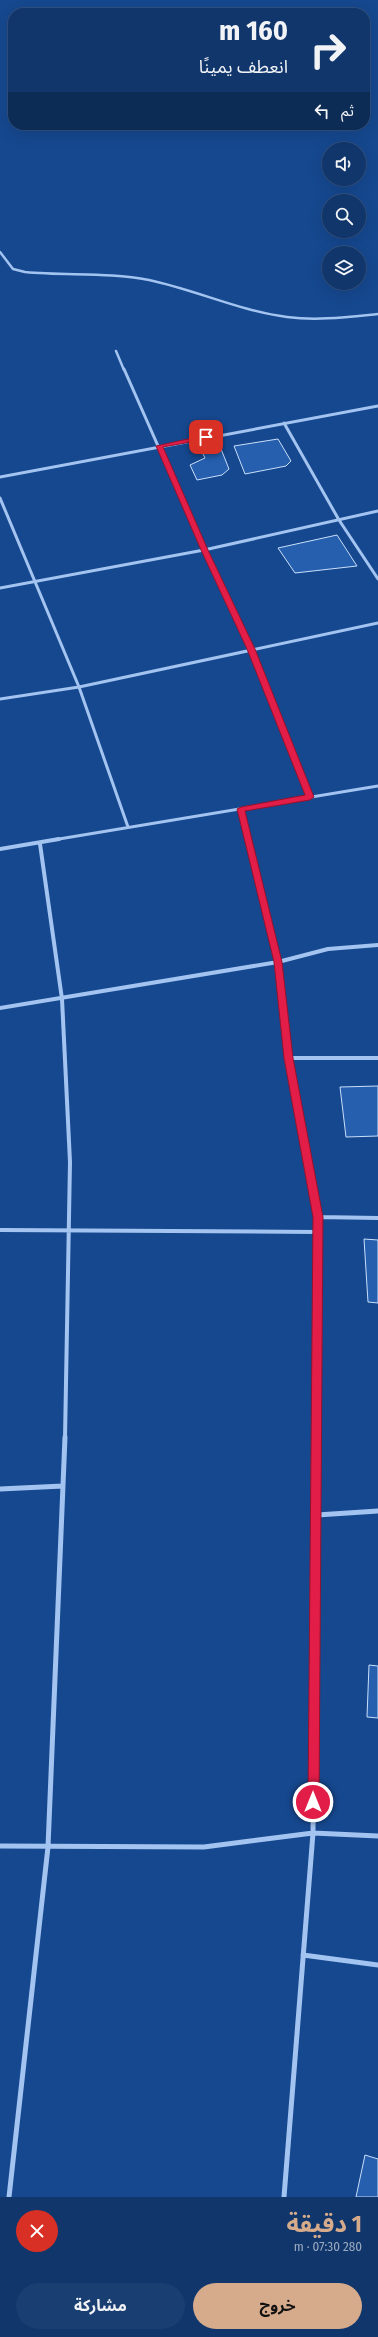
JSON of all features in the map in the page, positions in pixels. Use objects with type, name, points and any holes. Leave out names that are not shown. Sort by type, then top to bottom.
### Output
[{"type":"street","points":[[0,252],[13,269],[25,272],[128,277],[200,293],[252,310],[287,317],[323,320],[378,314]]},
{"type":"street","points":[[116,351],[204,550],[251,649],[310,797]]},
{"type":"street","points":[[0,477],[378,406]]},
{"type":"street","points":[[284,423],[339,520],[378,579]]},
{"type":"street","points":[[0,498],[79,687],[128,827]]},
{"type":"street","points":[[0,588],[204,550],[378,511]]},
{"type":"street","points":[[0,699],[79,687],[378,623]]},
{"type":"street","points":[[0,849],[40,844],[128,827],[378,786]]},
{"type":"street","points":[[241,809],[278,962],[288,1058],[318,1217],[317,1515],[313,1833],[284,2197]]},
{"type":"street","points":[[9,2197],[48,1847],[63,1486],[70,1228],[70,1162],[62,999],[40,844]]},
{"type":"street","points":[[0,1008],[62,999],[278,962],[328,949],[378,945]]},
{"type":"street","points":[[288,1058],[378,1058]]},
{"type":"street","points":[[318,1217],[378,1218]]},
{"type":"street","points":[[0,1230],[70,1228],[318,1232]]},
{"type":"street","points":[[0,1489],[63,1486]]},
{"type":"street","points":[[317,1515],[378,1511]]},
{"type":"street","points":[[0,1846],[204,1846],[313,1833],[378,1836]]},
{"type":"street","points":[[303,1955],[378,1965]]},
{"type":"building","points":[[278,439],[291,461],[286,466],[245,474],[234,446]]},
{"type":"building","points":[[219,444],[229,469],[222,475],[197,480],[190,465],[205,458],[201,450]]},
{"type":"building","points":[[337,535],[357,566],[295,573],[278,548]]},
{"type":"building","points":[[378,1086],[378,1136],[346,1137],[340,1087]]},
{"type":"building","points":[[364,1239],[378,1240],[378,1303],[368,1302]]},
{"type":"building","points":[[369,1665],[378,1666],[378,1718],[367,1717]]},
{"type":"building","points":[[365,2155],[378,2159],[378,2197],[356,2197]]},
{"type":"route","points":[[206,437],[159,446],[204,550],[251,649],[310,797],[241,809],[278,962],[288,1058],[318,1217],[317,1515],[314,1616],[313,1802]]}]
